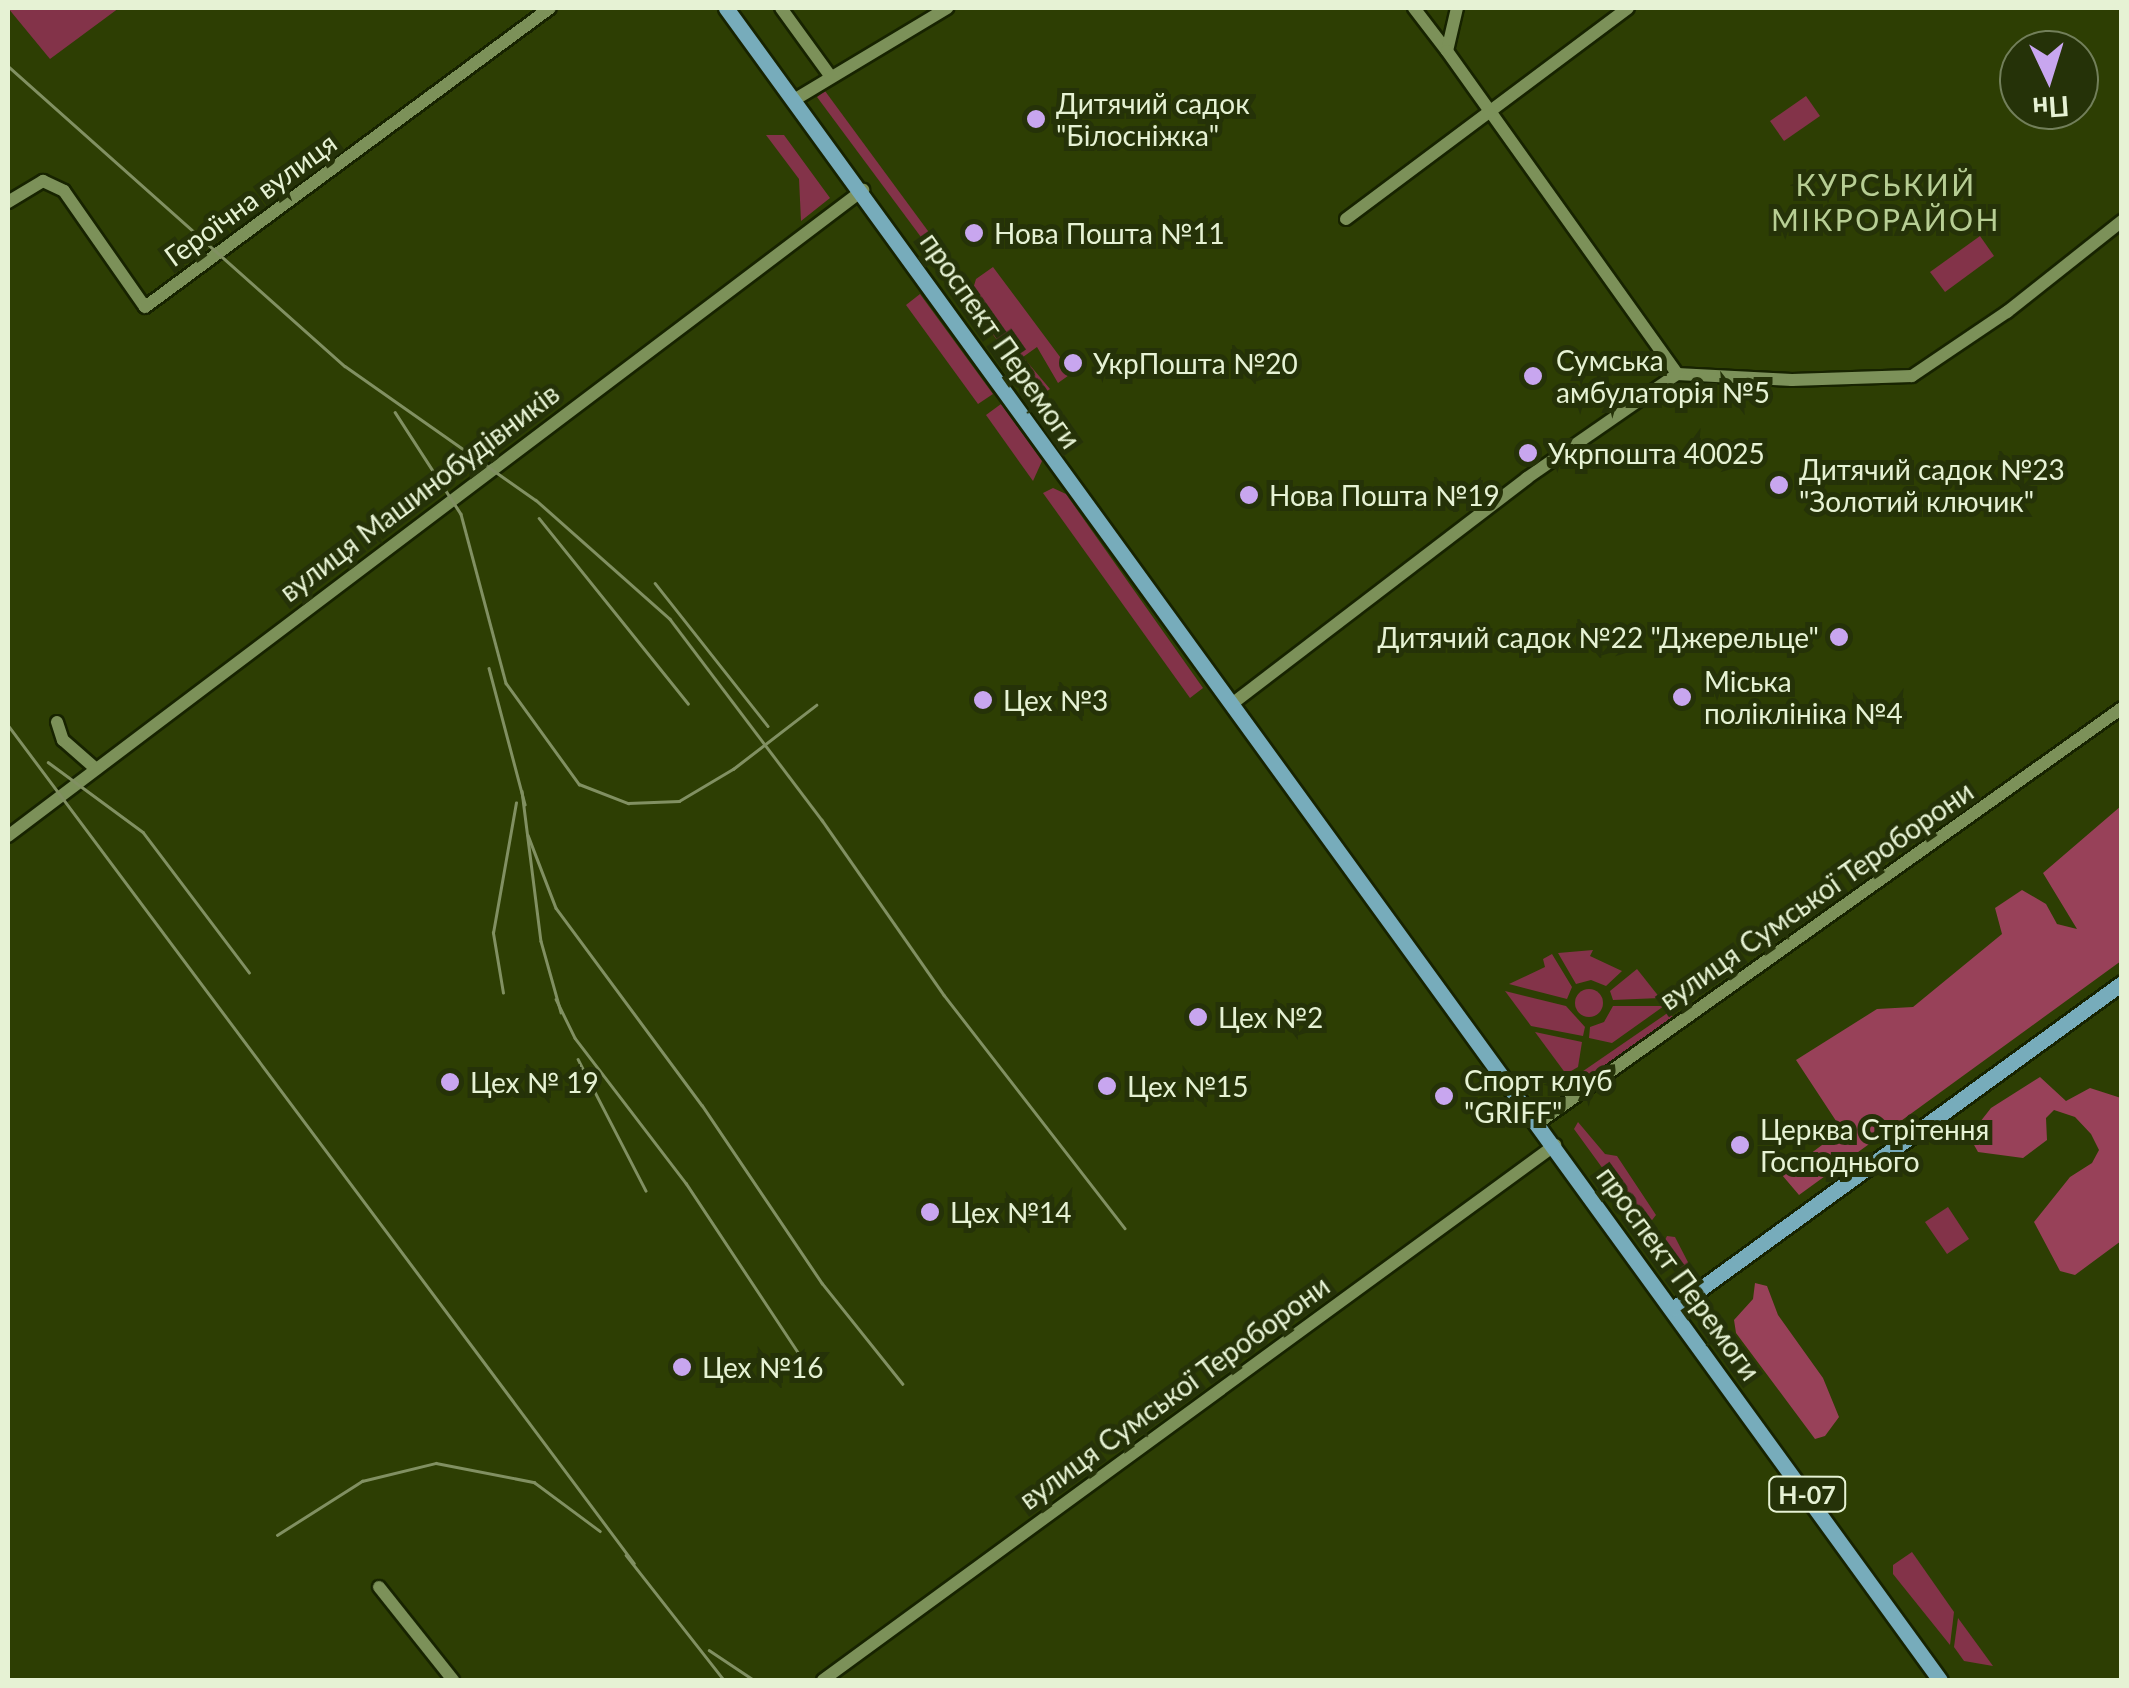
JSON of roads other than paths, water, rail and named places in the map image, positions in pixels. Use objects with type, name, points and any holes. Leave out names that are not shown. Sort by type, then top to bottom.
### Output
[{"type":"main road","name":"проспект Перемоги","points":[[726,8],[863,190],[1940,1680]]},
{"type":"main road","points":[[1674,1308],[2122,983]]},
{"type":"street","name":"Героїчна вулиця","points":[[8,202],[42,181],[64,191],[145,307],[550,8]]},
{"type":"street","points":[[781,8],[832,77]]},
{"type":"street","points":[[794,100],[948,8]]},
{"type":"street","points":[[1414,8],[1677,374]]},
{"type":"street","points":[[1447,51],[1457,8]]},
{"type":"street","points":[[1346,219],[1628,8]]},
{"type":"street","name":"вулиця Машинобудівників","points":[[8,836],[863,190]]},
{"type":"street","points":[[1233,703],[1527,478],[1677,374],[1792,380],[1912,376],[2007,312],[2122,221]]},
{"type":"street","name":"вулиця Сумської Тероборони","points":[[1538,1122],[2122,708]]},
{"type":"street","points":[[57,722],[63,740],[96,769]]},
{"type":"street","name":"вулиця Сумської Тероборони","points":[[824,1680],[1554,1145]]},
{"type":"street","points":[[379,1586],[452,1680]]},
{"type":"railway","points":[[8,66],[345,366],[536,500],[670,619],[822,820],[944,995],[1125,1228]]},
{"type":"railway","points":[[395,412],[461,514],[506,683],[579,784],[628,803],[679,801],[733,769],[816,705]]},
{"type":"railway","points":[[539,518],[688,703]]},
{"type":"railway","points":[[655,583],[768,726]]},
{"type":"railway","points":[[489,668],[525,804]]},
{"type":"railway","points":[[8,725],[634,1563]]},
{"type":"railway","points":[[48,762],[143,832],[249,972]]},
{"type":"railway","points":[[522,791],[541,941],[561,1012]]},
{"type":"railway","points":[[503,993],[493,933],[516,803]]},
{"type":"railway","points":[[528,835],[556,908],[702,1105],[822,1283],[903,1384]]},
{"type":"railway","points":[[556,999],[575,1038],[686,1183],[799,1354]]},
{"type":"railway","points":[[578,1059],[646,1191]]},
{"type":"railway","points":[[277,1535],[362,1481],[436,1463],[534,1482],[600,1531]]},
{"type":"railway","points":[[626,1555],[724,1680]]},
{"type":"railway","points":[[709,1650],[754,1680]]},
{"type":"place","name":"Дитячий садок \"Білосніжка\"","points":[[1036,119]]},
{"type":"place","name":"Нова Пошта №11","points":[[974,233]]},
{"type":"place","name":"УкрПошта №20","points":[[1073,363]]},
{"type":"place","name":"Сумська амбулаторія №5","points":[[1533,376]]},
{"type":"place","name":"Укрпошта 40025","points":[[1528,453]]},
{"type":"place","name":"Дитячий садок №23 \"Золотий ключик\"","points":[[1779,485]]},
{"type":"place","name":"Нова Пошта №19","points":[[1249,495]]},
{"type":"place","name":"Дитячий садок №22 \"Джерельце\"","points":[[1839,637]]},
{"type":"place","name":"Міська поліклініка №4","points":[[1682,697]]},
{"type":"place","name":"Цех №3","points":[[983,700]]},
{"type":"place","name":"Цех №2","points":[[1198,1017]]},
{"type":"place","name":"Цех № 19","points":[[450,1082]]},
{"type":"place","name":"Цех №15","points":[[1107,1086]]},
{"type":"place","name":"Спорт клуб \"GRIFF\"","points":[[1444,1096]]},
{"type":"place","name":"Церква Стрітення Господнього","points":[[1740,1145]]},
{"type":"place","name":"Цех №14","points":[[930,1212]]},
{"type":"place","name":"Цех №16","points":[[682,1367]]},
{"type":"district","name":"КУРСЬКИЙ МІКРОРАЙОН","points":[[1886,201]]}]
